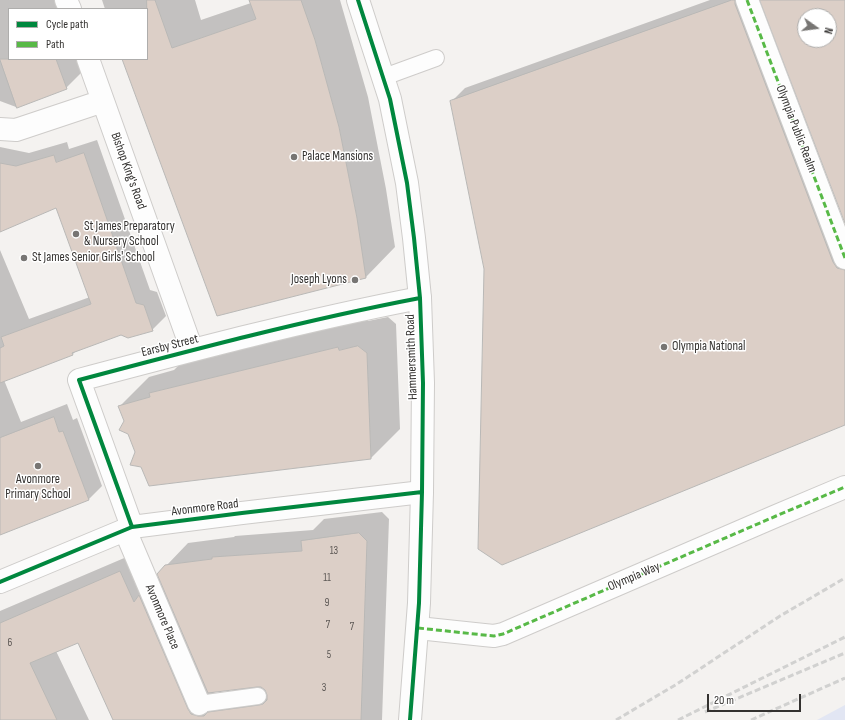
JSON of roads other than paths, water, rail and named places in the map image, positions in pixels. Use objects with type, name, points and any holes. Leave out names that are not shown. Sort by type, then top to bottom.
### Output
[{"type":"street","name":"Hammersmith Road","points":[[358,0],[390,99],[406,183],[415,244],[420,298],[423,383],[422,492],[418,628],[410,720]]},
{"type":"street","name":"Olympia Public Realm","points":[[747,0],[845,258]]},
{"type":"street","name":"Bishop King's Road","points":[[88,60],[192,350]]},
{"type":"street","points":[[0,129],[16,130],[103,101]]},
{"type":"street","name":"Earsby Street","points":[[128,529],[78,380],[192,350],[375,307],[420,298]]},
{"type":"street","name":"Olympia Way","points":[[418,628],[484,635],[502,634],[776,516],[845,488]]},
{"type":"street","name":"Avonmore Road","points":[[0,582],[128,529],[242,513],[422,492]]},
{"type":"street","name":"Avonmore Place","points":[[128,529],[200,704]]},
{"type":"lane","points":[[384,77],[436,58]]},
{"type":"lane","points":[[200,704],[258,696]]},
{"type":"railway","points":[[616,720],[677,684],[780,616],[845,578]]},
{"type":"railway","points":[[678,720],[845,637]]},
{"type":"railway","points":[[705,712],[845,653]]},
{"type":"railway","points":[[751,720],[845,678]]},
{"type":"place","name":"Palace Mansions","points":[[294,157]]},
{"type":"place","name":"St James Preparatory & Nursery School","points":[[76,234]]},
{"type":"place","name":"St James Senior Girls' School","points":[[24,258]]},
{"type":"place","name":"Joseph Lyons","points":[[355,280]]},
{"type":"place","name":"Olympia National","points":[[664,347]]},
{"type":"place","name":"Avonmore Primary School","points":[[38,466]]}]
